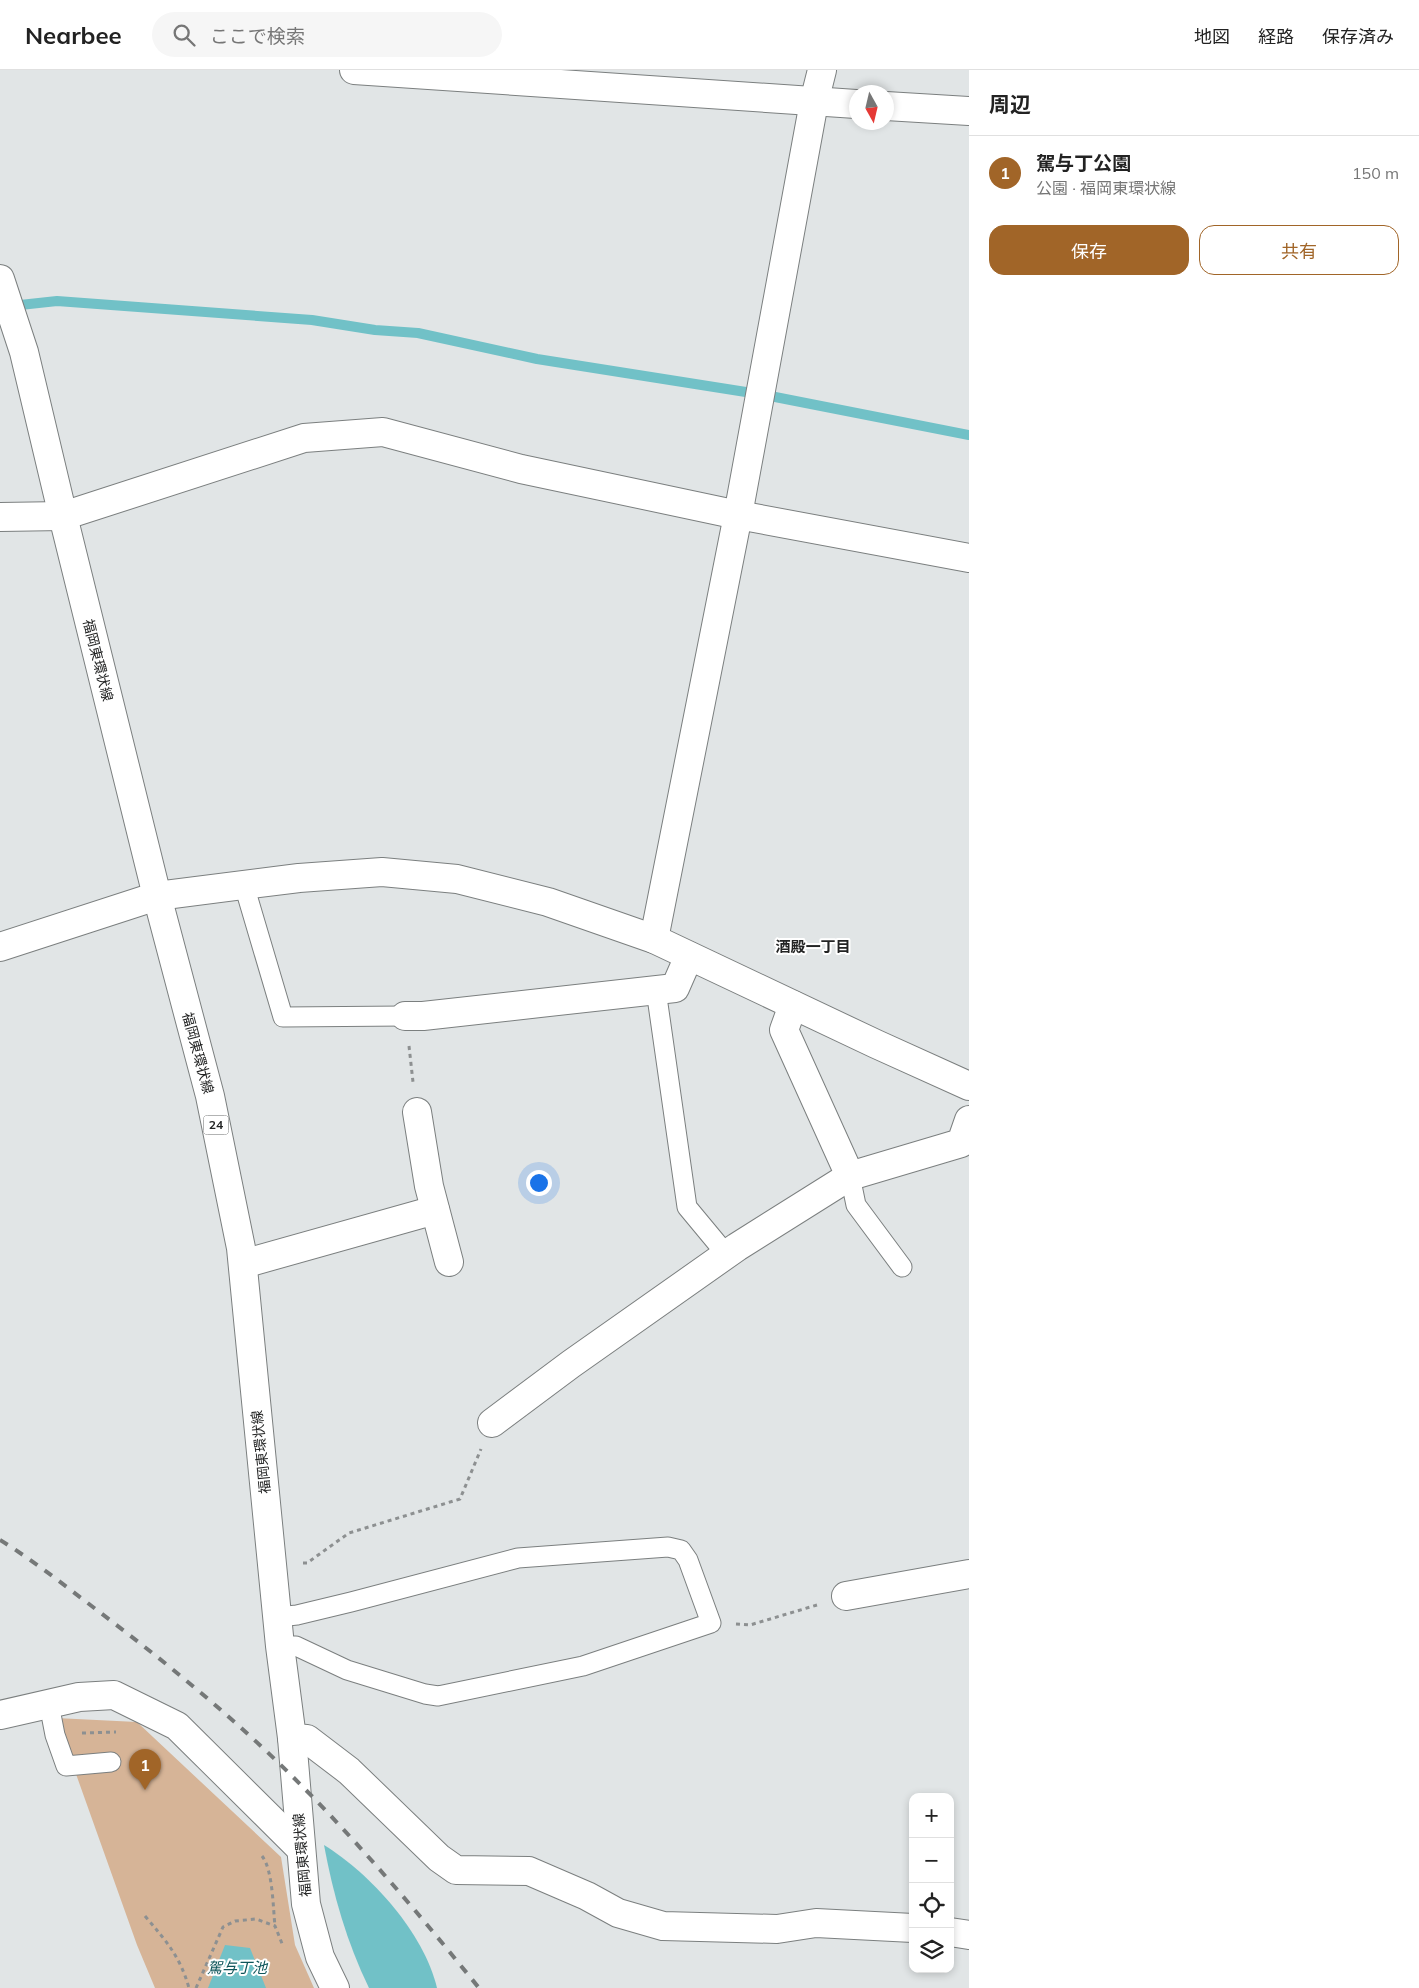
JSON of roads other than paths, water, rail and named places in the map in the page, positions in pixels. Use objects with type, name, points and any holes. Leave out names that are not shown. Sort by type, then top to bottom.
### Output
[{"type":"street","points":[[354,70],[849,104]]},
{"type":"street","points":[[654,939],[738,515],[814,102],[822,70]]},
{"type":"street","points":[[894,106],[969,111]]},
{"type":"street","name":"福岡東環状線","points":[[0,279],[24,352],[62,516],[157,896],[210,1096],[243,1264],[280,1646],[292,1738],[306,1904],[320,1957],[335,1988]]},
{"type":"street","points":[[0,517],[62,516],[304,438],[384,432],[521,469],[738,515],[969,558]]},
{"type":"street","points":[[0,947],[157,896],[298,878],[382,872],[457,879],[548,902],[654,939],[969,1086]]},
{"type":"street","points":[[405,1016],[423,1016],[675,988],[689,956]]},
{"type":"street","points":[[793,1005],[784,1030],[850,1176]]},
{"type":"street","points":[[417,1112],[429,1186],[449,1262]]},
{"type":"street","points":[[492,1424],[571,1364],[726,1254],[850,1176],[961,1143],[969,1120]]},
{"type":"street","points":[[243,1264],[435,1210]]},
{"type":"street","points":[[846,1596],[969,1574]]},
{"type":"street","points":[[0,1715],[79,1697],[114,1695],[177,1726],[301,1849]]},
{"type":"street","points":[[292,1738],[307,1739],[349,1772],[439,1858],[456,1870],[529,1871],[586,1896],[618,1913],[663,1926],[777,1929],[816,1923],[909,1928]]},
{"type":"street","points":[[954,1933],[969,1935]]},
{"type":"lane","points":[[244,885],[283,1017],[405,1016]]},
{"type":"lane","points":[[656,990],[687,1207],[726,1254]]},
{"type":"lane","points":[[850,1176],[856,1205],[902,1267]]},
{"type":"lane","points":[[278,1617],[297,1615],[342,1604],[518,1558],[668,1547],[680,1550],[688,1560],[711,1623],[583,1666],[438,1696],[425,1694],[348,1670],[296,1646],[280,1646]]},
{"type":"lane","points":[[49,1704],[55,1735],[66,1766],[111,1762]]},
{"type":"water","points":[[324,1845],[360,1872],[393,1907],[408,1926],[420,1947],[430,1967],[437,1988],[369,1988],[354,1954],[342,1918]]},
{"type":"water","name":"駕与丁池","points":[[225,1945],[250,1948],[266,1988],[208,1988]]},
{"type":"waterway","points":[[11,306],[57,301],[312,320],[375,330],[418,333],[537,359],[765,395],[969,435]]},
{"type":"railway","points":[[0,1540],[29,1559],[158,1657],[228,1716],[272,1757],[366,1854],[479,1988]]},
{"type":"place","name":"駕与丁公園","points":[[145,1790]]},
{"type":"district","name":"酒殿一丁目","points":[[813,947]]}]
